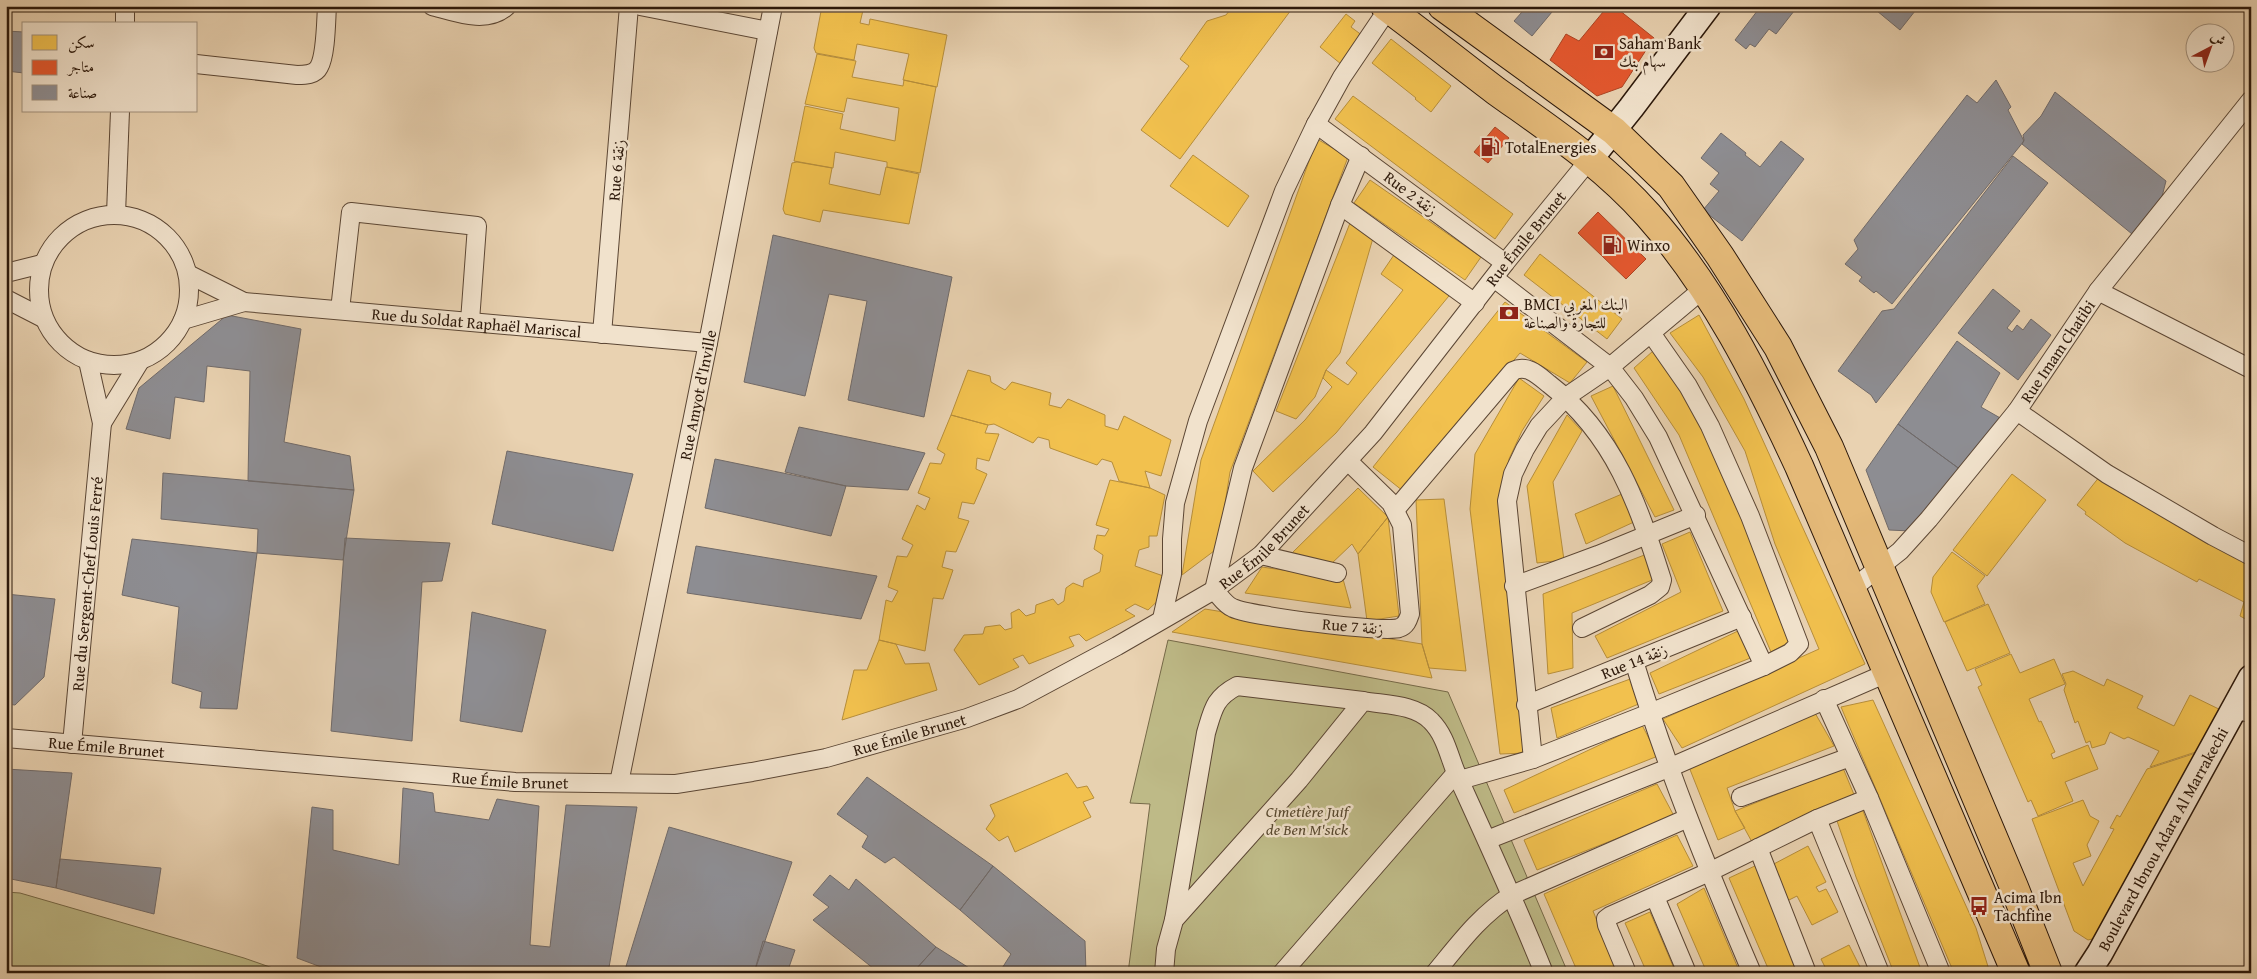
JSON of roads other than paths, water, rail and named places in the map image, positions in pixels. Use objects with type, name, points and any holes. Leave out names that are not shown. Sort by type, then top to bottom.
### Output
[{"type":"main road","points":[[1442,6],[1614,130],[1671,186],[1720,256],[1778,347],[1829,447],[2048,973]]},
{"type":"main road","points":[[1590,159],[1708,6]]},
{"type":"main road","points":[[1387,8],[1590,159],[1648,215],[1703,288],[1739,345],[1771,405],[1852,589],[2016,973]]},
{"type":"main road","name":"Boulevard Ibnou Adara Al Marrakechi","points":[[2105,973],[2247,711],[2251,678]]},
{"type":"main road","name":"Boulevard Ibnou Adara Al Marrakechi","points":[[2087,973],[2247,711]]},
{"type":"street","points":[[125,22],[126,6]]},
{"type":"street","points":[[198,64],[298,76],[311,74],[319,67],[327,6]]},
{"type":"street","points":[[432,6],[482,17],[495,14],[506,6]]},
{"type":"street","name":"Rue 6 زنقة","points":[[602,334],[629,6]]},
{"type":"street","points":[[640,6],[768,31]]},
{"type":"street","name":"Rue Amyot d'Inville","points":[[619,784],[708,343],[773,6]]},
{"type":"street","points":[[1162,619],[1172,574],[1175,503],[1198,421],[1284,191],[1316,124],[1342,77],[1387,8]]},
{"type":"street","name":"Rue Imam Chatibi","points":[[1852,589],[1900,551],[1929,519],[2017,410],[2098,291],[2251,100]]},
{"type":"street","points":[[116,214],[120,112]]},
{"type":"street","name":"Rue 2 زنقة","points":[[1316,124],[1505,263]]},
{"type":"street","points":[[1214,590],[1243,468],[1340,204],[1360,156]]},
{"type":"street","name":"Rue Émile Brunet","points":[[6,738],[515,782],[676,784],[826,758],[967,718],[1018,699],[1108,651],[1214,590],[1262,555],[1348,462],[1505,263],[1590,159]]},
{"type":"street","points":[[1340,204],[1475,303]]},
{"type":"street","points":[[340,310],[351,212],[477,226],[470,321]]},
{"type":"street","points":[[116,214],[140,219],[162,232],[178,251],[188,274],[189,297],[183,320],[172,337],[158,351],[140,361],[123,365],[106,365],[88,361],[64,346],[54,336],[43,318],[38,291],[42,264],[59,237],[85,219],[116,214]]},
{"type":"street","points":[[6,273],[42,264]]},
{"type":"street","name":"Rue du Soldat Raphaël Mariscal","points":[[188,274],[244,302]]},
{"type":"street","points":[[1494,278],[1610,367],[1634,398],[1658,437],[1696,515],[1764,666]]},
{"type":"street","points":[[1533,758],[1526,705],[1507,501],[1513,474],[1539,426],[1566,397],[1610,367],[1703,288]]},
{"type":"street","points":[[2098,291],[2251,369]]},
{"type":"street","points":[[6,299],[43,318]]},
{"type":"street","name":"Rue du Soldat Raphaël Mariscal","points":[[183,320],[244,302],[708,343]]},
{"type":"street","points":[[1282,973],[1458,776],[1533,758],[1764,666],[1798,647],[1799,642],[1746,507],[1710,426],[1688,386],[1651,333]]},
{"type":"street","name":"Rue du Sergent-Chef Louis Ferré","points":[[72,744],[102,423],[88,361]]},
{"type":"street","name":"Rue du Sergent-Chef Louis Ferré","points":[[102,423],[140,361]]},
{"type":"street","points":[[1395,510],[1513,371],[1520,368],[1528,369],[1566,397],[1605,444],[1621,468],[1647,534],[1662,580],[1660,587],[1650,595],[1582,628]]},
{"type":"street","points":[[2017,410],[2107,474],[2251,556]]},
{"type":"street","name":"Rue 7 زنقة","points":[[1214,590],[1231,608],[1250,614],[1359,627],[1397,629],[1404,626],[1410,614],[1402,525],[1395,510],[1348,462]]},
{"type":"street","points":[[1514,586],[1696,515]]},
{"type":"street","points":[[1262,555],[1337,573]]},
{"type":"street","name":"Rue 14 زنقة","points":[[1526,705],[1742,617]]},
{"type":"street","points":[[1634,661],[1650,713],[1688,818],[1752,973]]},
{"type":"street","points":[[1487,840],[1670,767],[1887,673]]},
{"type":"street","points":[[1164,973],[1166,949],[1174,920],[1206,733],[1215,704],[1224,692],[1237,686],[1407,708],[1421,713],[1432,721],[1444,740],[1544,973]]},
{"type":"street","points":[[1824,699],[1869,798],[1941,973]]},
{"type":"street","points":[[1174,920],[1299,780],[1363,701]]},
{"type":"street","points":[[1741,798],[1850,757]]},
{"type":"street","points":[[1627,973],[1606,925],[1606,919],[1709,872],[1816,819],[1869,798]]},
{"type":"street","points":[[1435,973],[1479,919],[1512,895],[1688,818]]},
{"type":"street","points":[[1816,819],[1880,973]]},
{"type":"street","points":[[1758,848],[1807,973]]},
{"type":"street","points":[[1655,897],[1687,973]]},
{"type":"place","name":"Saham Bank سهام بنك","points":[[1604,52]]},
{"type":"place","name":"TotalEnergies","points":[[1490,147]]},
{"type":"place","name":"Winxo","points":[[1612,245]]},
{"type":"place","name":"BMCI البنك المغربي للتجارة والصناعة","points":[[1509,313]]},
{"type":"place","name":"Acima Ibn Tachfine","points":[[1979,906]]},
{"type":"park label","name":"Cimetière Juif de Ben M'sick","points":[[1307,820]]}]
